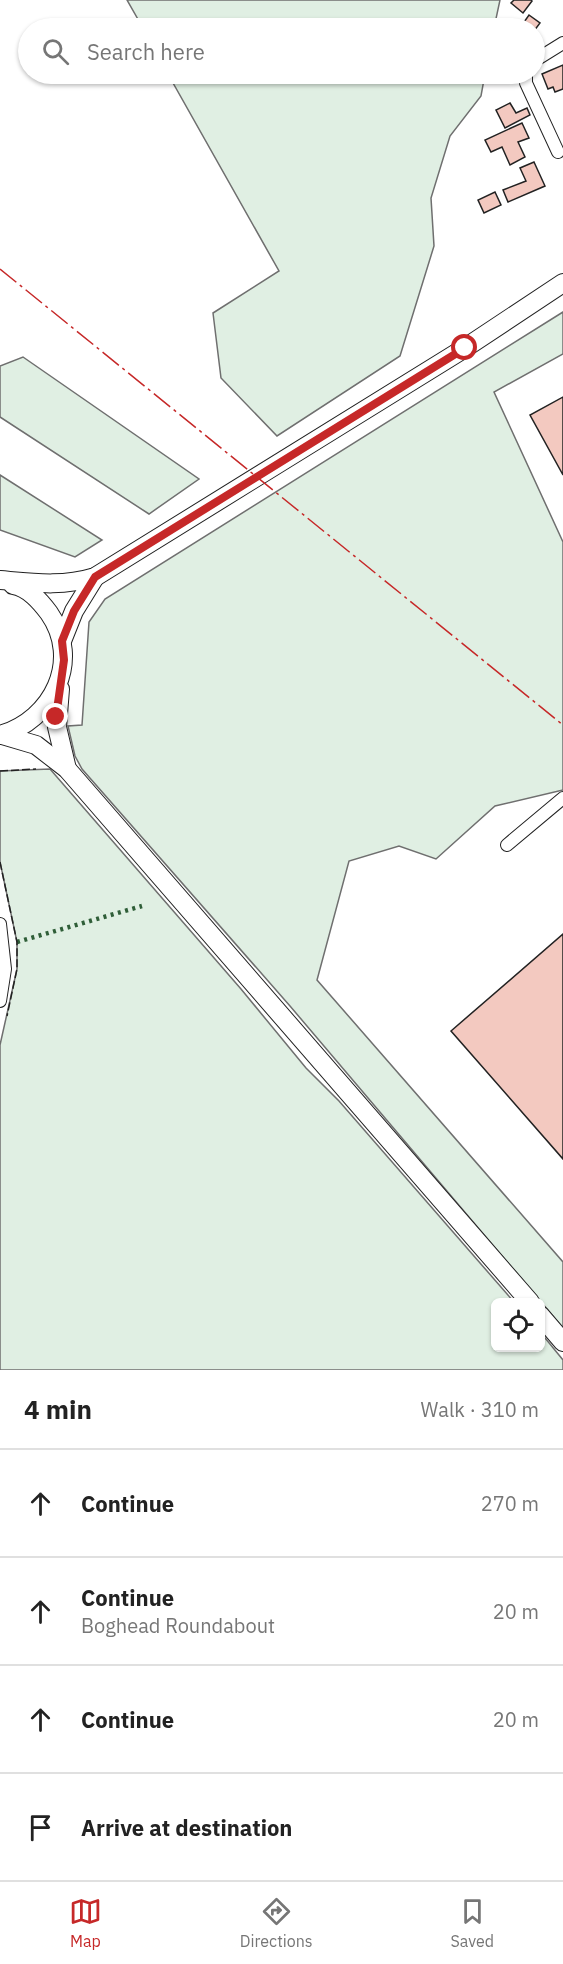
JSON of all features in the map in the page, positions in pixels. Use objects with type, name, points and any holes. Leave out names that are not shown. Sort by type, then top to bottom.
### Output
[{"type":"main road","points":[[0,581],[52,586],[95,577],[465,348],[563,283]]},
{"type":"main road","points":[[62,641],[74,611],[95,577]]},
{"type":"main road","points":[[0,581],[23,587],[43,604],[58,626],[62,641],[62,674],[56,717],[58,739],[67,769]]},
{"type":"main road","points":[[1,735],[20,727],[42,710],[62,674]]},
{"type":"main road","points":[[1,735],[36,745],[67,769],[527,1298]]},
{"type":"main road","points":[[545,1321],[563,1342]]},
{"type":"street","points":[[545,54],[563,43]]},
{"type":"street","points":[[526,84],[558,152]]},
{"type":"street","points":[[507,845],[563,798]]},
{"type":"street","points":[[0,924],[5,969],[0,1001]]},
{"type":"green space","points":[[127,0],[500,0],[496,18],[137,18]]},
{"type":"green space","points":[[174,84],[483,84],[481,96],[450,136],[431,198],[434,246],[400,356],[277,436],[221,378],[213,313],[279,271]]},
{"type":"green space","points":[[563,312],[563,354],[494,392],[563,542],[563,790],[495,806],[436,859],[399,846],[349,861],[317,980],[563,1262],[563,1328],[545,1307],[545,1298],[538,1298],[290,1006],[82,769],[75,756],[68,726],[82,725],[89,622],[105,599]]},
{"type":"green space","points":[[23,357],[199,479],[149,514],[0,417],[0,366]]},
{"type":"green space","points":[[0,475],[102,540],[75,557],[0,530]]},
{"type":"green space","points":[[50,769],[241,989],[306,1068],[339,1101],[511,1298],[491,1298],[491,1352],[545,1352],[545,1338],[563,1360],[563,1370],[0,1370],[0,1045],[17,969],[17,942],[0,862],[0,771]]},
{"type":"building","points":[[514,0],[532,1],[523,13],[511,3]]},
{"type":"building","points":[[563,65],[563,89],[555,92],[553,87],[548,89],[545,73]]},
{"type":"building","points":[[510,103],[516,113],[527,108],[530,115],[505,128],[496,110]]},
{"type":"building","points":[[522,123],[529,138],[518,142],[525,157],[510,165],[502,147],[491,152],[485,140]]},
{"type":"building","points":[[534,162],[545,186],[508,202],[503,190],[526,181],[520,168]]},
{"type":"building","points":[[495,192],[501,205],[484,213],[478,200]]},
{"type":"building","points":[[563,397],[563,475],[530,415]]},
{"type":"building","points":[[563,934],[563,1159],[451,1031]]},
{"type":"hedge","points":[[17,942],[142,906]]},
{"type":"fence","points":[[0,771],[36,769]]},
{"type":"fence","points":[[0,862],[17,942],[17,969],[7,1016]]},
{"type":"power","points":[[0,269],[563,725]]},
{"type":"route","points":[[56,717],[64,660],[62,641],[74,611],[95,577],[465,348]]}]
